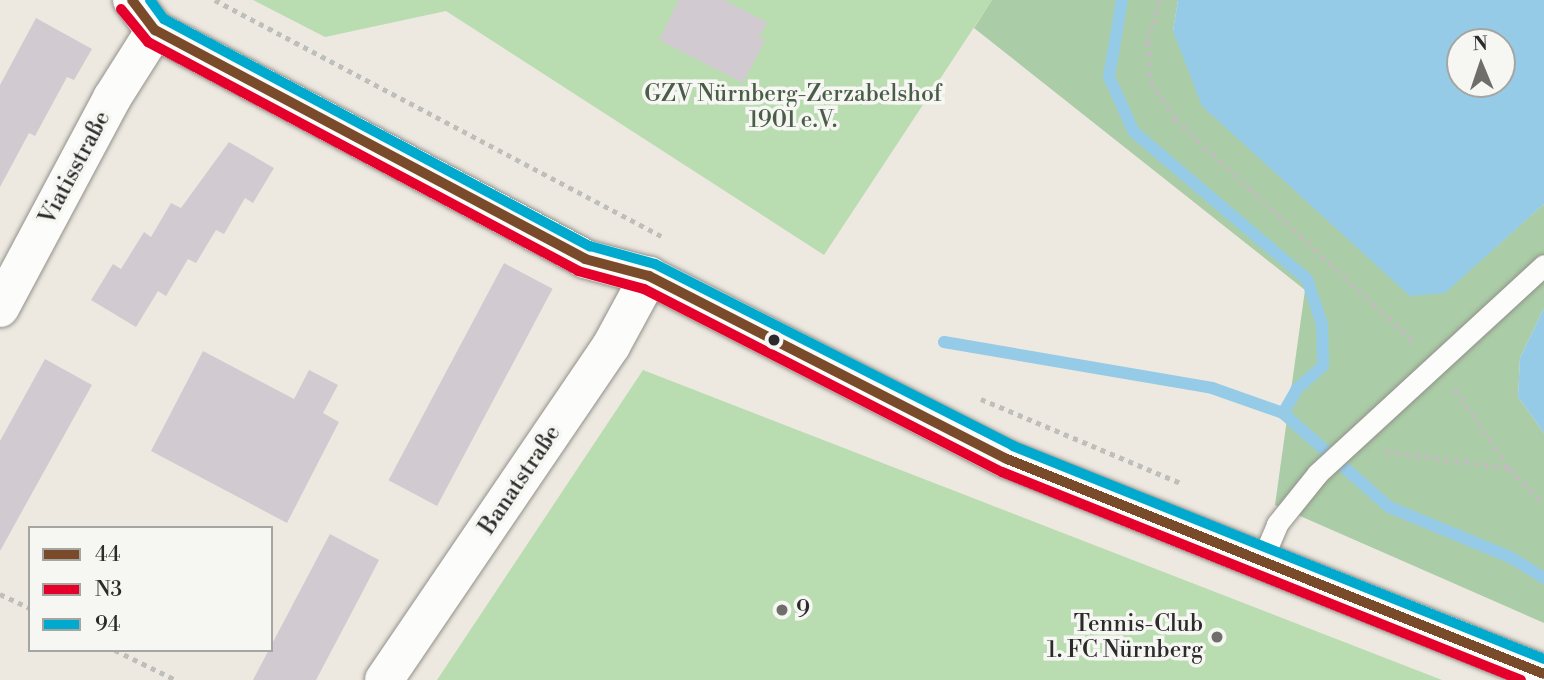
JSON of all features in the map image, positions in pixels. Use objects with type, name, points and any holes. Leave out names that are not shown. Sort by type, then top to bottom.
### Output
[{"type":"street","points":[[132,0],[155,30],[586,259],[649,276],[1007,458],[1544,674]]},
{"type":"street","name":"Viatisstraße","points":[[0,308],[112,98],[155,30]]},
{"type":"street","name":"Banatstraße","points":[[384,680],[611,346],[649,276]]},
{"type":"lane","points":[[1262,560],[1277,524],[1318,473],[1350,440],[1438,366],[1544,265]]},
{"type":"path","points":[[215,0],[677,244]]},
{"type":"path","points":[[1160,0],[1148,42],[1151,81],[1175,119],[1438,366],[1509,468],[1544,504]]},
{"type":"path","points":[[967,393],[1187,486]]},
{"type":"path","points":[[1350,440],[1373,450],[1509,468]]},
{"type":"path","points":[[0,594],[28,607]]},
{"type":"path","points":[[119,652],[176,680]]},
{"type":"green space","name":"GZV Nürnberg-Zerzabelshof 1901 e.V.","points":[[253,0],[992,0],[824,255],[446,11],[325,37]]},
{"type":"green space","points":[[992,0],[1178,0],[1173,31],[1445,292],[1544,204],[1544,308],[1520,358],[1518,397],[1544,433],[1544,623],[1275,505],[1305,290],[974,28]]},
{"type":"green space","points":[[643,370],[1442,680],[437,680]]},
{"type":"water","points":[[1178,0],[1544,0],[1544,204],[1445,293],[1410,296],[1202,106],[1173,31]]},
{"type":"water","points":[[1544,308],[1544,433],[1518,397],[1520,358]]},
{"type":"building","points":[[679,0],[724,0],[767,22],[759,37],[765,40],[743,83],[659,40]]},
{"type":"building","points":[[36,18],[92,49],[74,80],[67,77],[35,136],[29,133],[0,187],[0,85]]},
{"type":"building","points":[[229,142],[274,168],[253,203],[245,198],[224,234],[216,230],[196,263],[188,259],[166,296],[158,291],[136,327],[91,300],[113,264],[121,269],[144,232],[151,237],[171,203],[181,208]]},
{"type":"building","points":[[504,263],[553,289],[437,506],[389,480]]},
{"type":"building","points":[[203,351],[294,399],[309,370],[338,385],[323,413],[339,422],[287,523],[151,451]]},
{"type":"building","points":[[45,359],[92,385],[0,551],[0,441]]},
{"type":"building","points":[[330,534],[379,560],[316,680],[253,680],[268,652],[273,652],[273,642]]},
{"type":"waterway","points":[[1122,0],[1109,77],[1134,132],[1307,279],[1322,324],[1323,366],[1297,389],[1283,413]]},
{"type":"waterway","points":[[944,342],[1212,388],[1283,413],[1389,507],[1512,558],[1544,578]]},
{"type":"transit line","name":"44","points":[[132,0],[155,30],[585,259],[649,276],[1007,459],[1544,674]]},
{"type":"transit line","name":"94","points":[[150,0],[164,19],[590,246],[655,264],[1013,446],[1544,659]]},
{"type":"transit line","name":"N3","points":[[121,9],[148,42],[578,271],[644,289],[1002,472],[1521,680]]},
{"type":"place","name":"9","points":[[782,610]]},
{"type":"place","name":"Tennis-Club 1. FC Nürnberg","points":[[1217,637]]}]
